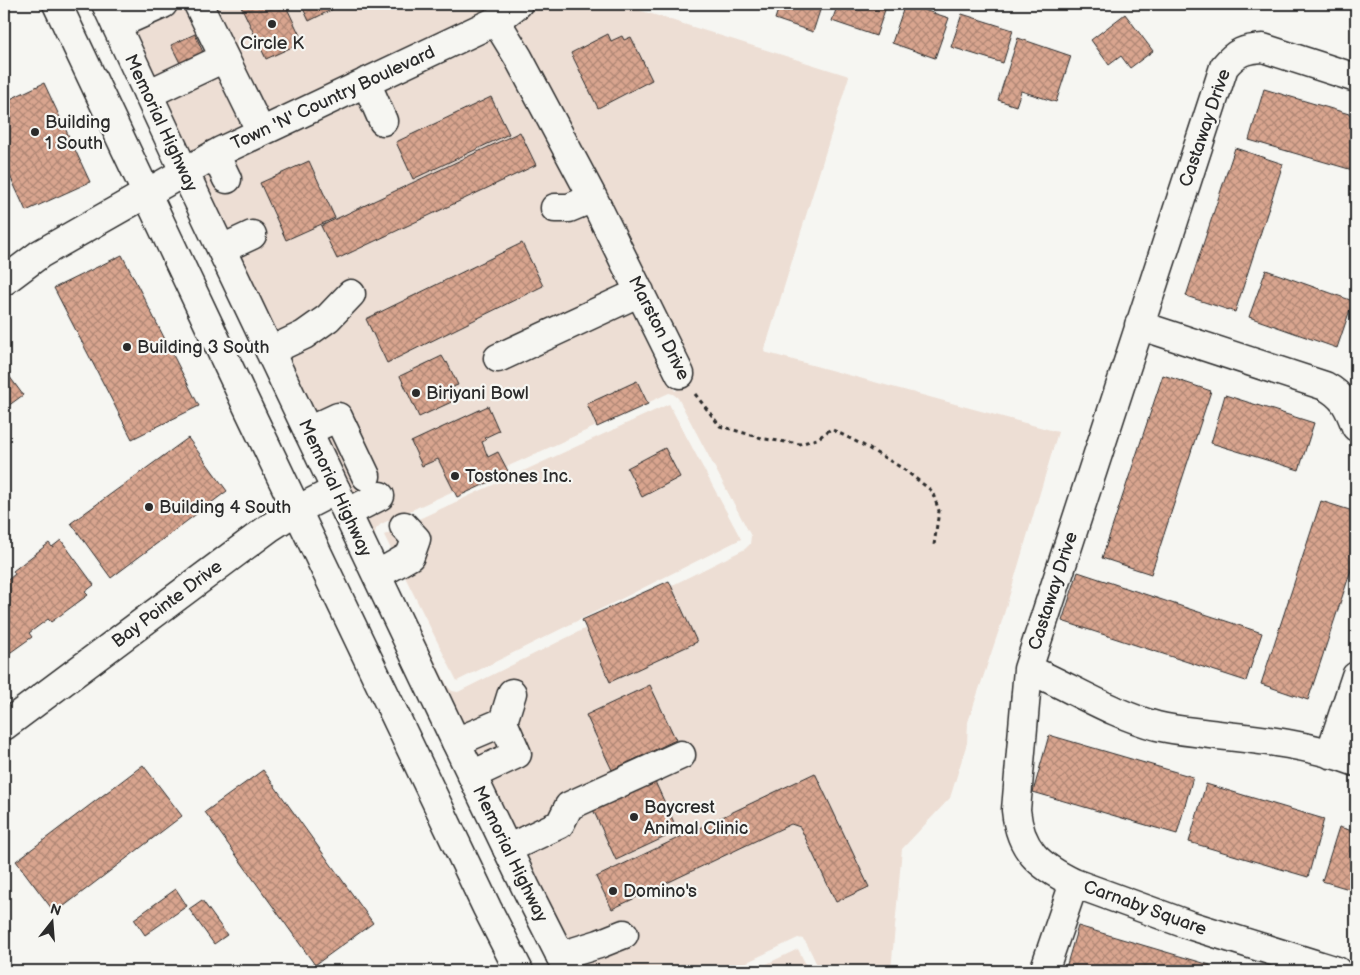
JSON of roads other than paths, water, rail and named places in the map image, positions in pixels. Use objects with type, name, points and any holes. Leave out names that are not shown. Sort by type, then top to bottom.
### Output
[{"type":"street","points":[[57,4],[433,795],[519,971]]},
{"type":"street","points":[[111,14],[163,4]]},
{"type":"street","points":[[198,4],[261,132]]},
{"type":"street","name":"Town 'N' Country Boulevard","points":[[4,281],[40,254],[215,154],[496,21],[518,4]]},
{"type":"street","name":"Memorial Highway","points":[[111,14],[507,849],[564,964]]},
{"type":"street","name":"Marston Drive","points":[[496,21],[518,57],[593,198],[680,374]]},
{"type":"street","name":"Castaway Drive","points":[[1356,78],[1263,48],[1250,48],[1239,52],[1230,58],[1224,67],[1028,669],[1119,713],[1158,727],[1285,742],[1356,762]]},
{"type":"street","points":[[148,94],[224,58]]},
{"type":"street","points":[[366,82],[383,121]]},
{"type":"street","points":[[215,154],[227,179]]},
{"type":"street","points":[[555,208],[569,208],[593,198]]},
{"type":"street","points":[[222,249],[252,235]]},
{"type":"street","points":[[498,358],[640,292]]},
{"type":"street","points":[[270,351],[304,335],[328,318],[351,294]]},
{"type":"street","points":[[1140,325],[1325,386],[1338,394],[1347,404],[1356,427]]},
{"type":"street","name":"Bay Pointe Drive","points":[[4,726],[269,528],[297,510],[342,502],[373,486],[338,417],[308,431]]},
{"type":"street","points":[[377,575],[410,556],[416,539],[404,526]]},
{"type":"street","name":"Carnaby Square","points":[[1028,669],[1016,810],[1021,836],[1030,851],[1043,866],[1074,883],[1189,925],[1337,971]]},
{"type":"street","points":[[1330,754],[1356,676]]},
{"type":"street","points":[[433,795],[517,754],[504,722],[512,693]]},
{"type":"street","points":[[456,742],[504,722]]},
{"type":"street","points":[[507,849],[560,824],[569,806],[682,755]]},
{"type":"street","points":[[1044,971],[1074,883]]},
{"type":"street","points":[[564,964],[598,944],[624,934]]},
{"type":"place","name":"Circle K","points":[[272,24]]},
{"type":"place","name":"Building 1 South","points":[[35,132]]},
{"type":"place","name":"Building 3 South","points":[[127,347]]},
{"type":"place","name":"Biriyani Bowl","points":[[416,393]]},
{"type":"place","name":"Tostones Inc.","points":[[455,476]]},
{"type":"place","name":"Building 4 South","points":[[149,507]]},
{"type":"place","name":"Baycrest Animal Clinic","points":[[634,817]]},
{"type":"place","name":"Domino's","points":[[613,891]]}]
